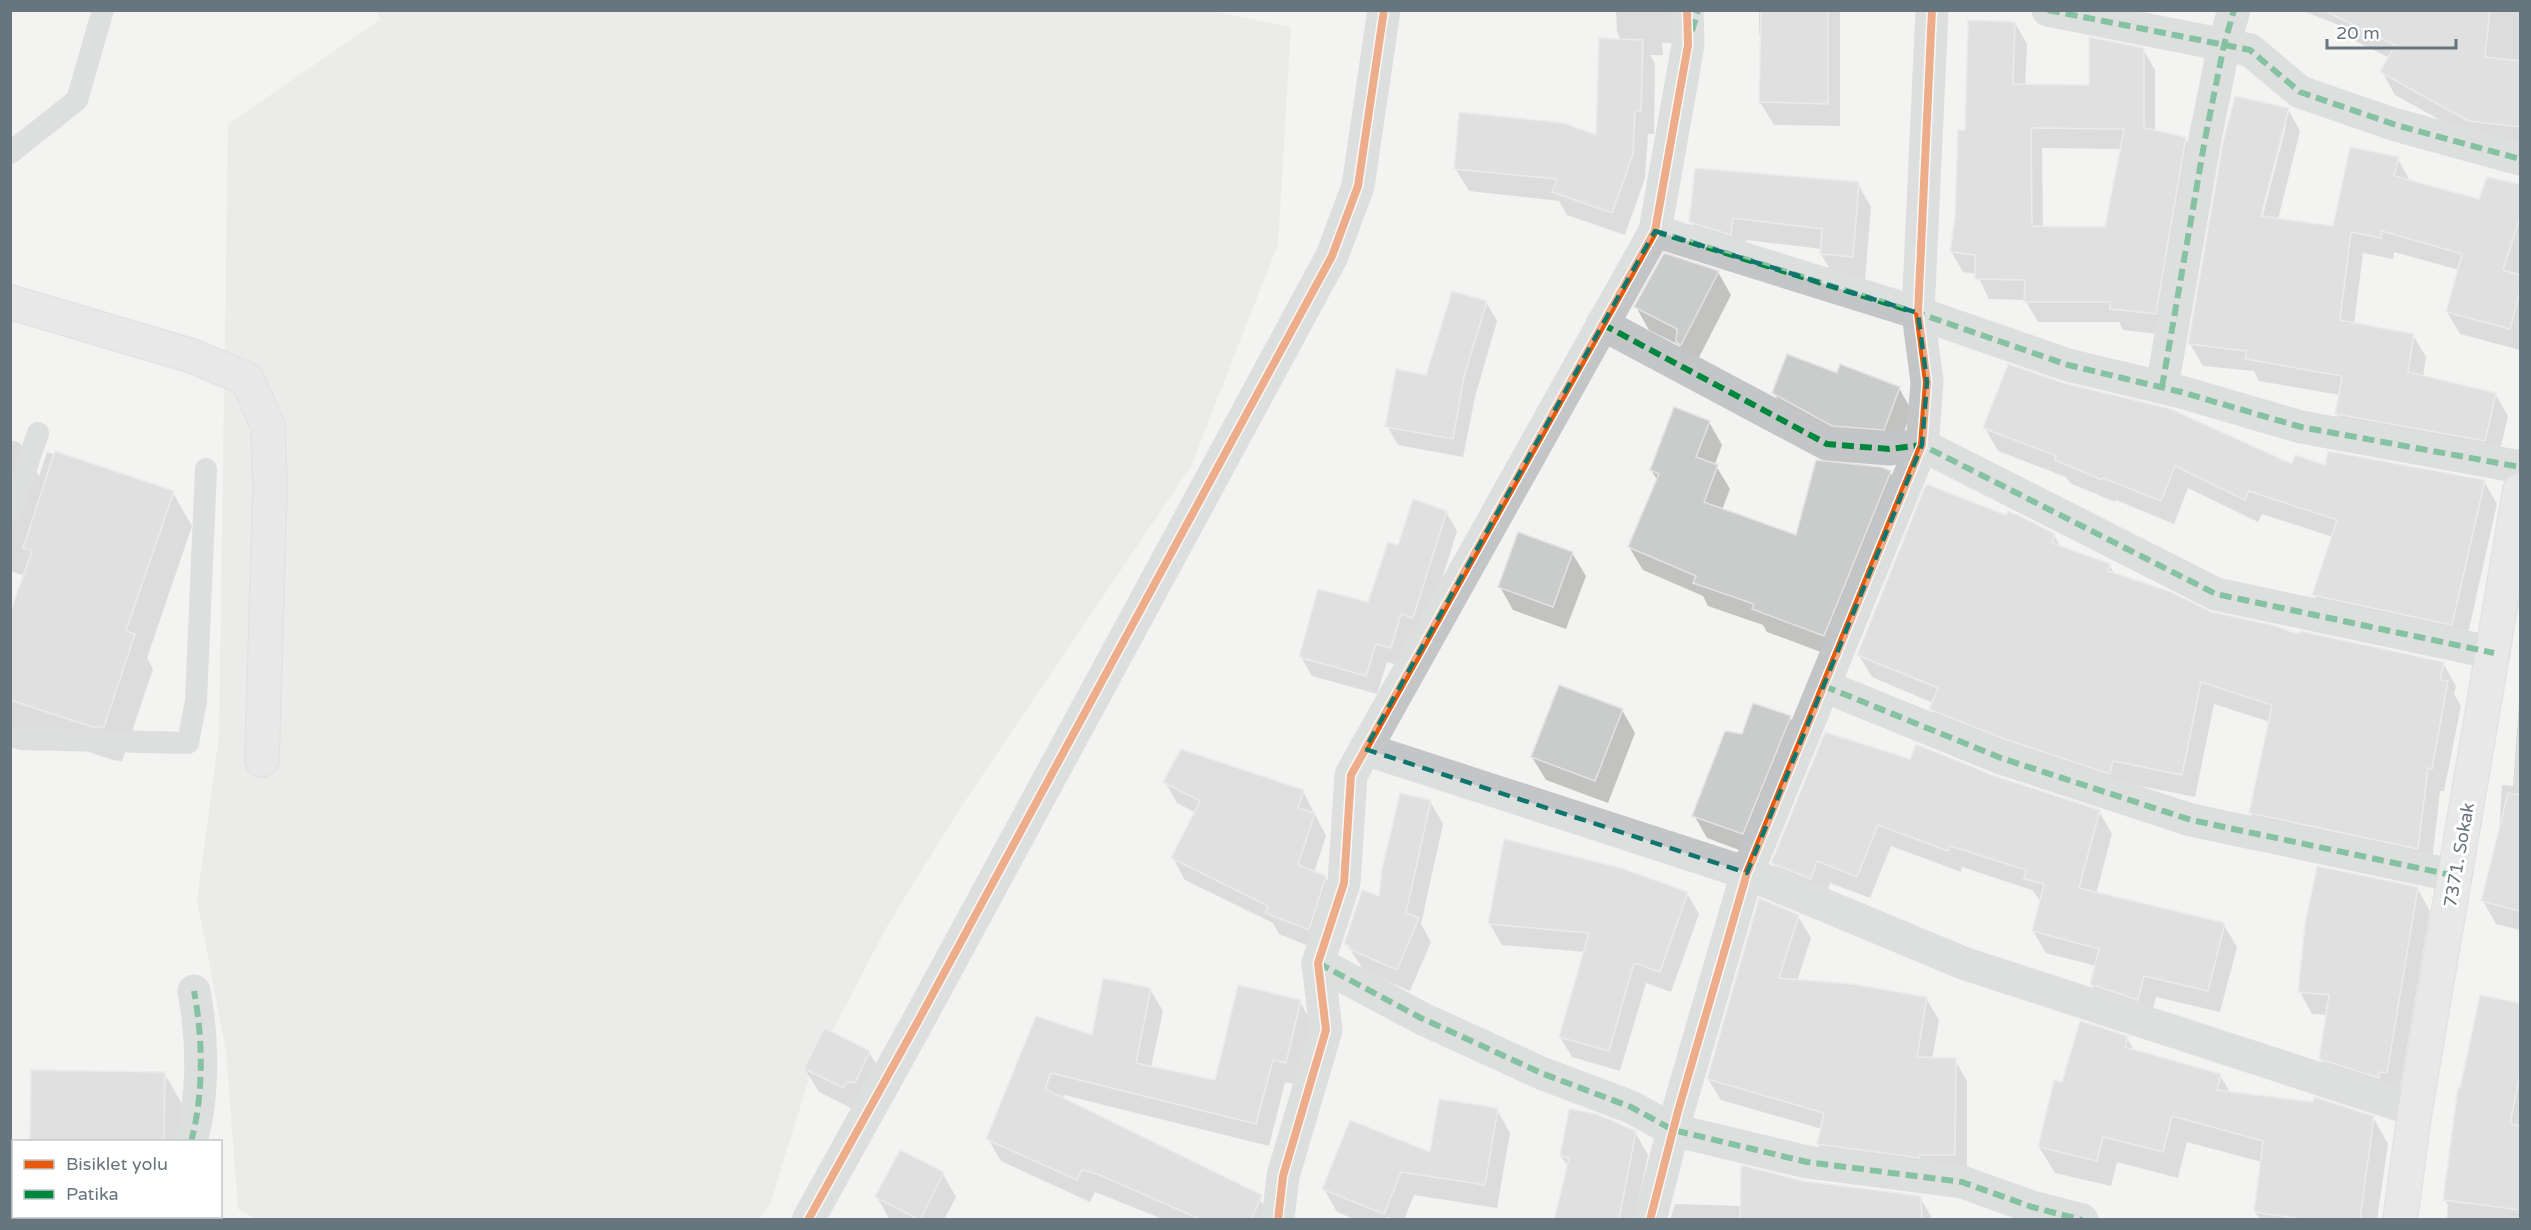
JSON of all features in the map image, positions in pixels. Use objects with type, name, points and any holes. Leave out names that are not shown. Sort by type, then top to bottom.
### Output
[{"type":"street","points":[[808,1220],[1332,256],[1358,186],[1384,10]]},
{"type":"street","points":[[1687,10],[1688,45]]},
{"type":"street","points":[[1279,1219],[1283,1176],[1326,1030],[1318,963],[1344,883],[1351,775],[1655,231],[1688,45],[1698,10]]},
{"type":"street","points":[[1650,1220],[1673,1130],[1747,873],[1922,445],[1927,382],[1918,313],[1932,10]]},
{"type":"street","points":[[2048,10],[2250,50],[2300,92],[2396,125],[2520,159]]},
{"type":"street","points":[[2162,387],[2224,45],[2234,10]]},
{"type":"street","points":[[1655,231],[1918,313],[2068,365],[2162,387],[2301,427],[2520,466]]},
{"type":"street","points":[[10,302],[192,356],[247,379],[268,426],[270,487],[262,760]]},
{"type":"street","points":[[1602,324],[1827,444],[1889,449],[1922,445],[2216,594],[2494,653]]},
{"type":"street","name":"7371. Sokak","points":[[2400,1220],[2415,1110],[2520,490]]},
{"type":"street","points":[[1824,686],[2001,758],[2191,820],[2456,876]]},
{"type":"street","points":[[1365,749],[1747,873],[1963,963],[2415,1110]]},
{"type":"street","points":[[1318,963],[1421,1018],[1541,1073],[1631,1107],[1673,1130],[1807,1162],[1962,1182],[2032,1208],[2082,1220]]},
{"type":"street","points":[[192,1140],[199,1113],[199,1016],[194,991]]},
{"type":"lane","points":[[10,153],[77,100],[103,10]]},
{"type":"lane","points":[[10,515],[38,433]]},
{"type":"lane","points":[[10,736],[21,739],[188,743],[196,701],[206,469]]},
{"type":"highlighted area","points":[[1655,231],[1918,313],[1927,382],[1922,445],[1747,873],[1365,749]]},
{"type":"shaded area","points":[[1206,10],[1291,27],[1278,244],[1191,466],[957,813],[886,928],[810,1075],[770,1205],[759,1219],[259,1220],[238,1209],[226,1051],[197,900],[219,736],[228,124],[381,19],[376,11]]},
{"type":"building","points":[[1761,10],[1828,10],[1828,104],[1759,102]]},
{"type":"building","points":[[2323,10],[2490,10],[2485,57],[2520,61],[2520,127],[2468,121],[2380,72],[2395,45]]},
{"type":"building","points":[[1968,20],[2015,22],[2013,84],[2089,85],[2089,37],[2144,48],[2144,128],[2186,137],[2156,314],[2110,309],[2110,302],[2024,302],[2025,280],[1975,279],[1975,255],[1950,252],[1955,216],[1958,130],[1965,130]],"holes":[[[2031,128],[2124,129],[2105,227],[2032,226]]]},
{"type":"building","points":[[1599,38],[1643,40],[1641,111],[1635,111],[1633,154],[1612,213],[1552,192],[1557,179],[1454,169],[1459,112],[1564,123],[1596,135]]},
{"type":"building","points":[[2235,96],[2289,108],[2261,216],[2333,226],[2350,147],[2399,157],[2394,176],[2479,199],[2487,177],[2520,184],[2520,218],[2503,270],[2520,275],[2520,291],[2510,329],[2446,312],[2462,254],[2382,231],[2381,238],[2351,232],[2340,320],[2414,334],[2408,372],[2496,393],[2485,441],[2335,414],[2342,376],[2245,359],[2246,351],[2188,344],[2223,142]]},
{"type":"building","points":[[1695,168],[1859,182],[1853,257],[1820,254],[1822,229],[1733,218],[1731,235],[1689,222]]},
{"type":"building","points":[[1664,253],[1719,271],[1681,345],[1676,342],[1677,329],[1634,307]]},
{"type":"building","points":[[1452,291],[1487,301],[1464,377],[1453,439],[1385,427],[1396,369],[1426,375]]},
{"type":"building","points":[[1787,354],[1837,373],[1840,364],[1900,387],[1884,430],[1832,426],[1772,393]]},
{"type":"building","points":[[2008,364],[2064,383],[2171,409],[2292,464],[2295,455],[2325,465],[2328,451],[2485,480],[2452,625],[2312,595],[2337,520],[2249,491],[2245,500],[2175,466],[2161,501],[2103,478],[2102,480],[2055,460],[2056,456],[1983,428]]},
{"type":"building","points":[[1674,407],[1710,421],[1696,457],[1718,465],[1704,502],[1796,535],[1816,460],[1881,467],[1891,471],[1824,636],[1752,609],[1754,604],[1693,583],[1696,576],[1628,547],[1659,474],[1650,470]]},
{"type":"building","points":[[55,451],[174,491],[126,631],[135,634],[104,727],[92,727],[10,700],[10,613],[32,551],[23,548]]},
{"type":"building","points":[[1926,484],[2006,515],[2008,511],[2022,517],[2055,534],[2052,543],[2111,564],[2108,571],[2171,592],[2212,612],[2272,625],[2299,634],[2300,631],[2444,662],[2440,680],[2448,681],[2432,769],[2428,768],[2418,849],[2249,813],[2272,705],[2201,682],[2182,775],[2113,761],[2110,774],[2007,740],[1929,709],[1938,688],[1857,655]]},
{"type":"building","points":[[1413,499],[1447,511],[1413,618],[1401,614],[1391,648],[1376,644],[1366,676],[1299,657],[1318,589],[1368,602],[1388,542],[1398,545]]},
{"type":"building","points":[[1518,532],[1573,552],[1553,607],[1498,587]]},
{"type":"building","points":[[1559,685],[1623,709],[1595,781],[1531,757]]},
{"type":"building","points":[[1753,703],[1791,716],[1743,834],[1692,816],[1725,731],[1742,734]]},
{"type":"building","points":[[1825,732],[1910,759],[1916,744],[1995,776],[2100,810],[2079,888],[2225,923],[2208,991],[2144,976],[2138,1000],[2090,984],[2099,949],[2032,931],[2044,884],[2024,879],[2026,870],[1950,846],[1948,851],[1878,825],[1857,877],[1817,861],[1811,879],[1771,863]]},
{"type":"building","points":[[1181,749],[1304,790],[1298,808],[1315,813],[1298,865],[1326,876],[1309,930],[1265,913],[1268,906],[1171,858],[1200,801],[1163,782]]},
{"type":"building","points":[[1400,793],[1431,800],[1406,913],[1419,918],[1397,970],[1349,949],[1350,946],[1344,944],[1362,890],[1379,896],[1382,869]]},
{"type":"building","points":[[2508,793],[2520,795],[2520,911],[2481,901]]},
{"type":"building","points":[[1504,839],[1621,868],[1688,892],[1660,972],[1634,963],[1609,1051],[1559,1037],[1589,933],[1488,924]]},
{"type":"building","points":[[2317,866],[2418,887],[2387,1073],[2379,1072],[2379,1078],[2319,1059],[2329,995],[2298,992],[2305,924]]},
{"type":"building","points":[[1759,898],[1799,915],[1779,978],[1852,984],[1927,997],[1917,1057],[1956,1058],[1955,1155],[1919,1155],[1919,1158],[1817,1144],[1824,1113],[1707,1079]]},
{"type":"building","points":[[1103,978],[1151,988],[1136,1063],[1215,1080],[1238,985],[1301,1000],[1286,1063],[1273,1060],[1256,1124],[1051,1073],[1045,1089],[1262,1195],[1251,1220],[1202,1220],[1097,1174],[1082,1170],[1077,1180],[986,1139],[1036,1016],[1092,1035]]},
{"type":"building","points":[[2480,995],[2520,1003],[2520,1074],[2510,1124],[2520,1126],[2520,1210],[2443,1200],[2458,1087],[2460,1088]]},
{"type":"building","points":[[2080,1021],[2128,1036],[2125,1047],[2221,1074],[2217,1090],[2313,1102],[2314,1097],[2374,1116],[2360,1220],[2309,1220],[2254,1212],[2263,1141],[2172,1116],[2163,1152],[2103,1137],[2097,1161],[2038,1147],[2054,1080],[2062,1082]]},
{"type":"building","points":[[824,1028],[870,1051],[855,1083],[847,1082],[844,1088],[804,1069]]},
{"type":"building","points":[[31,1070],[165,1072],[164,1140],[30,1140]]},
{"type":"building","points":[[1439,1099],[1498,1108],[1485,1185],[1401,1172],[1384,1214],[1322,1189],[1350,1120],[1430,1152]]},
{"type":"building","points":[[1569,1109],[1597,1114],[1636,1131],[1619,1220],[1554,1220],[1569,1158],[1560,1156]]},
{"type":"building","points":[[900,1150],[944,1172],[920,1220],[875,1197]]},
{"type":"building","points":[[1741,1165],[1804,1181],[1921,1196],[1922,1220],[1740,1220]]},
{"type":"marked path","points":[[1692,31],[1698,10]]},
{"type":"marked path","points":[[2048,10],[2250,50],[2300,92],[2396,125],[2520,159]]},
{"type":"marked path","points":[[2162,387],[2205,139],[2224,45],[2234,10]]},
{"type":"marked path","points":[[1655,231],[1918,313],[2068,365],[2181,392],[2301,427],[2520,467]]},
{"type":"marked path","points":[[1602,324],[1827,444],[1889,449],[1922,445],[2216,594],[2494,653]]},
{"type":"marked path","points":[[1824,686],[2001,758],[2191,820],[2456,876]]},
{"type":"marked path","points":[[1318,963],[1421,1018],[1541,1073],[1631,1107],[1673,1130],[1807,1162],[1962,1182],[2032,1207],[2082,1220]]},
{"type":"marked path","points":[[191,1140],[198,1105],[201,1067],[194,991]]},
{"type":"cycle path","points":[[808,1220],[1332,256],[1358,186],[1384,10]]},
{"type":"cycle path","points":[[1278,1220],[1283,1176],[1326,1030],[1318,963],[1344,883],[1351,775],[1655,231],[1688,45],[1687,10]]},
{"type":"cycle path","points":[[1650,1220],[1678,1111],[1747,873],[1922,445],[1927,382],[1918,313],[1932,10]]}]
